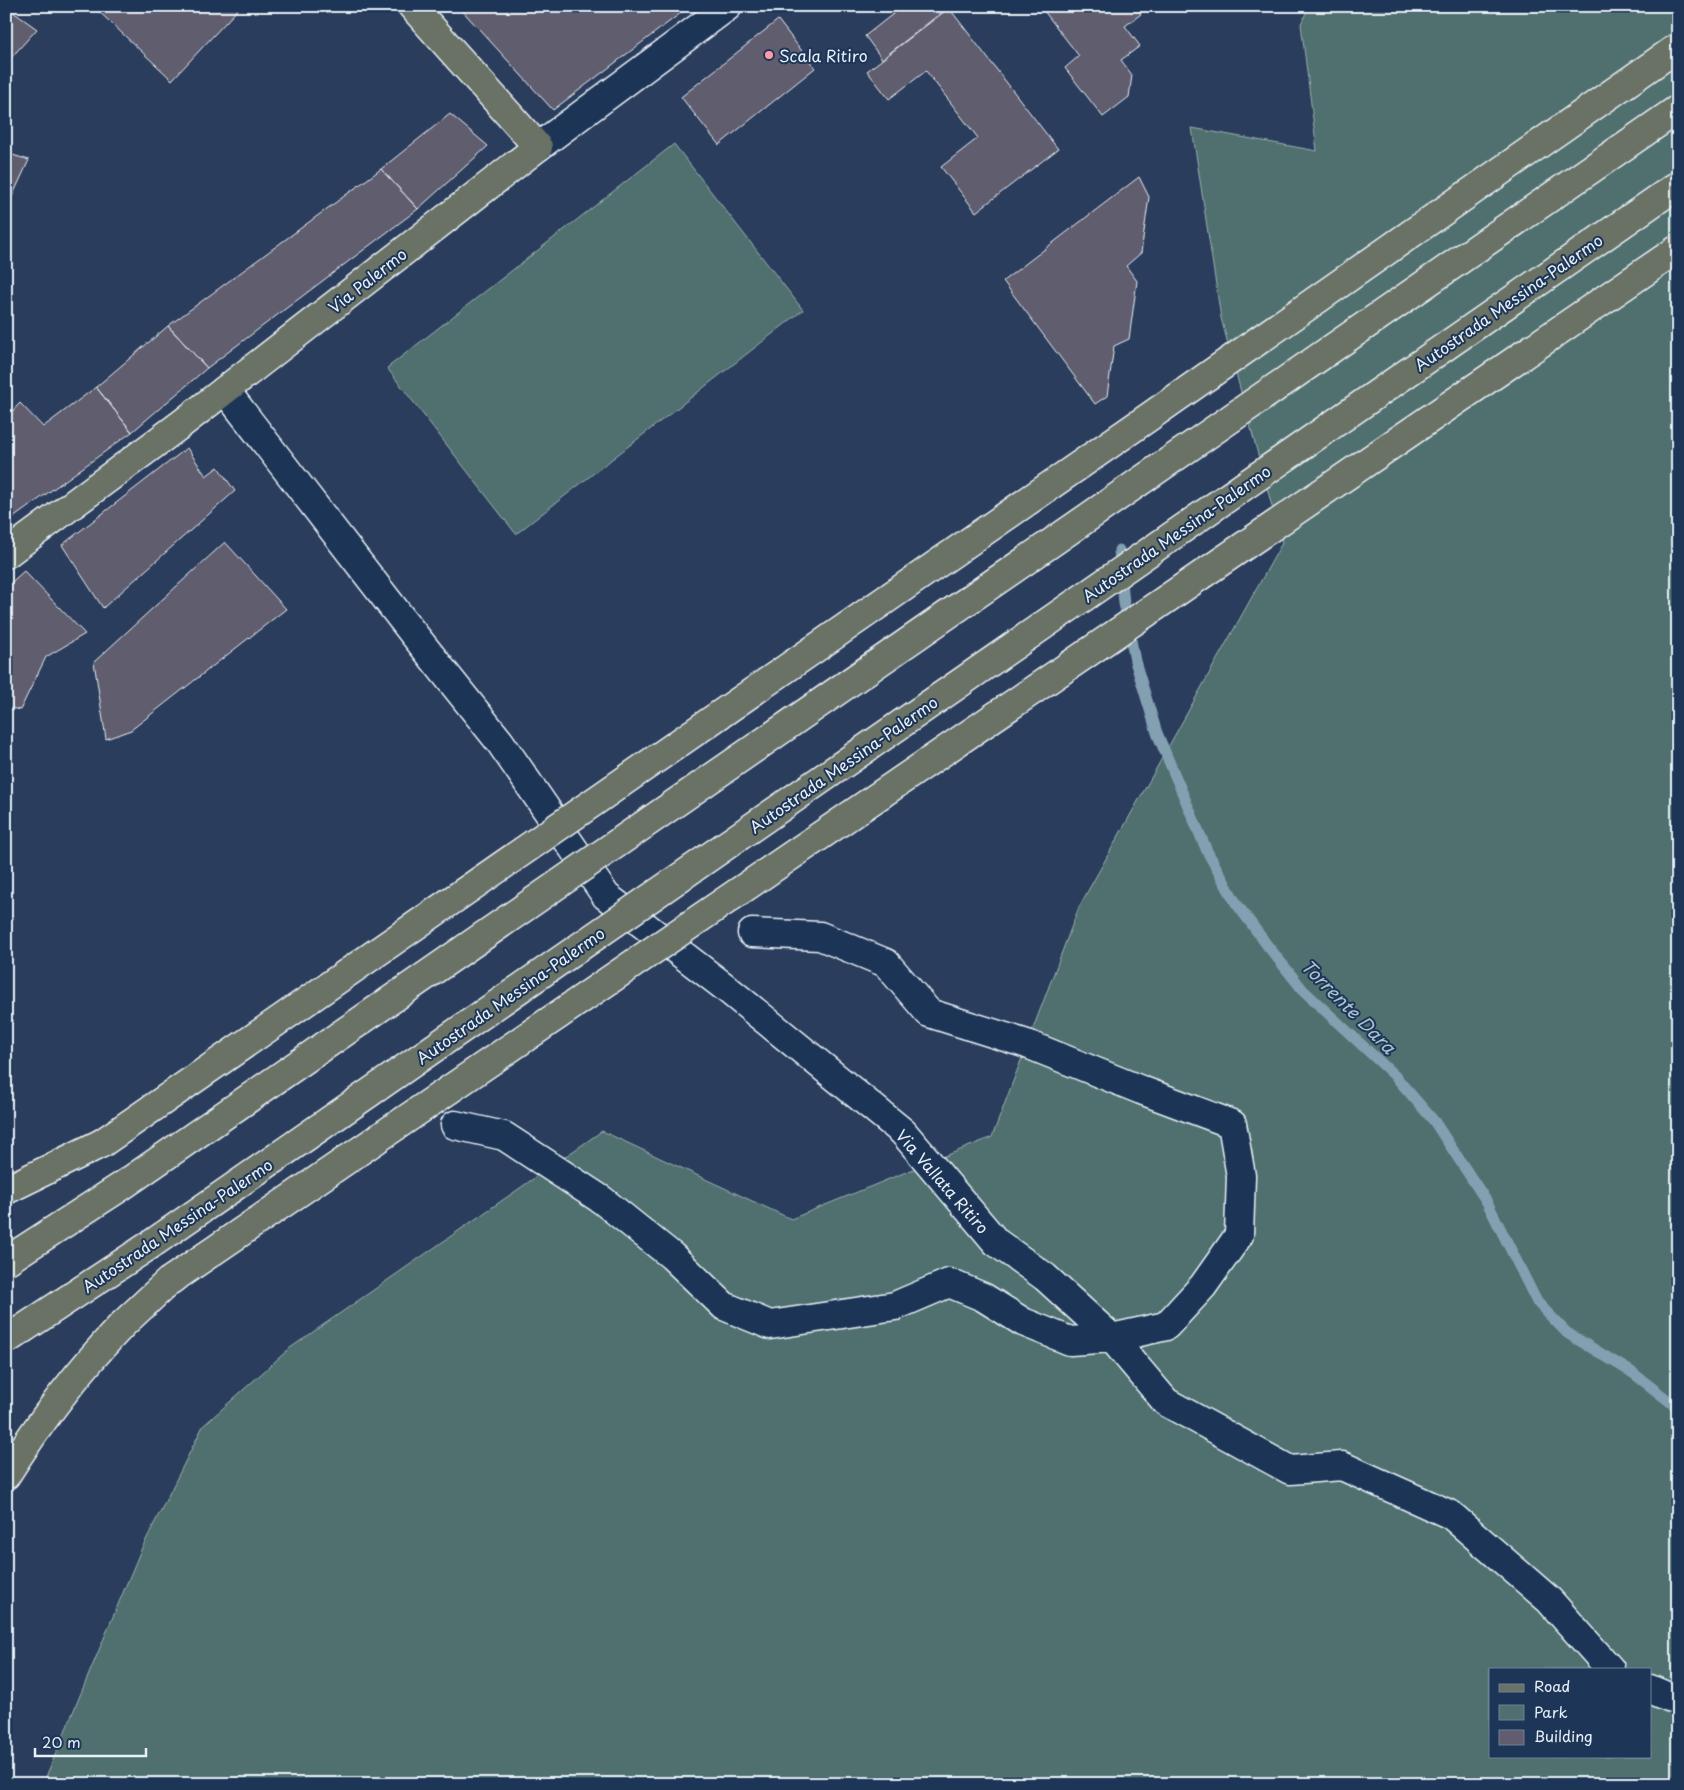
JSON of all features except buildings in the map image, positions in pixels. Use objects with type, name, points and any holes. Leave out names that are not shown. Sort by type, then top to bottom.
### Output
[{"type":"main road","points":[[412,6],[538,147]]},
{"type":"main road","points":[[6,1190],[102,1143],[1141,423],[1678,48]]},
{"type":"main road","points":[[6,1261],[122,1186],[1678,110]]},
{"type":"main road","name":"Via Palermo","points":[[6,554],[225,390],[538,147]]},
{"type":"main road","name":"Autostrada Messina-Palermo","points":[[6,1340],[167,1233],[1678,185]]},
{"type":"main road","points":[[6,1475],[32,1434],[82,1370],[125,1323],[168,1282],[1678,249]]},
{"type":"street","name":"Via Palermo","points":[[538,147],[728,6]]},
{"type":"street","name":"Via Vallata Ritiro","points":[[225,390],[412,632],[500,742],[606,896],[726,988],[902,1132],[996,1242],[1045,1277],[1112,1338],[1166,1402],[1290,1470],[1342,1466],[1451,1515],[1549,1600],[1609,1668]]},
{"type":"street","points":[[455,1126],[504,1136],[602,1200],[672,1256],[724,1306],[770,1325],[895,1306],[949,1283],[983,1297],[1023,1322],[1070,1341],[1112,1338],[1166,1326],[1202,1286],[1239,1235],[1241,1176],[1232,1124],[1027,1044],[929,1013],[886,963],[820,936],[752,933]]},
{"type":"street","points":[[1652,1690],[1678,1701]]},
{"type":"green space","points":[[1309,6],[1678,6],[1678,1784],[43,1784],[140,1552],[203,1426],[290,1348],[602,1131],[791,1219],[992,1137],[1079,907],[1282,543],[1221,318],[1192,128],[1317,151],[1301,24]]},
{"type":"green space","points":[[674,144],[803,310],[516,534],[387,368]]},
{"type":"waterway","name":"Torrente Dara","points":[[1119,550],[1124,603],[1135,661],[1157,733],[1207,851],[1236,903],[1303,990],[1395,1076],[1434,1121],[1487,1202],[1537,1302],[1567,1333],[1633,1373],[1678,1408]]},
{"type":"place","name":"Scala Ritiro","points":[[769,55]]}]
